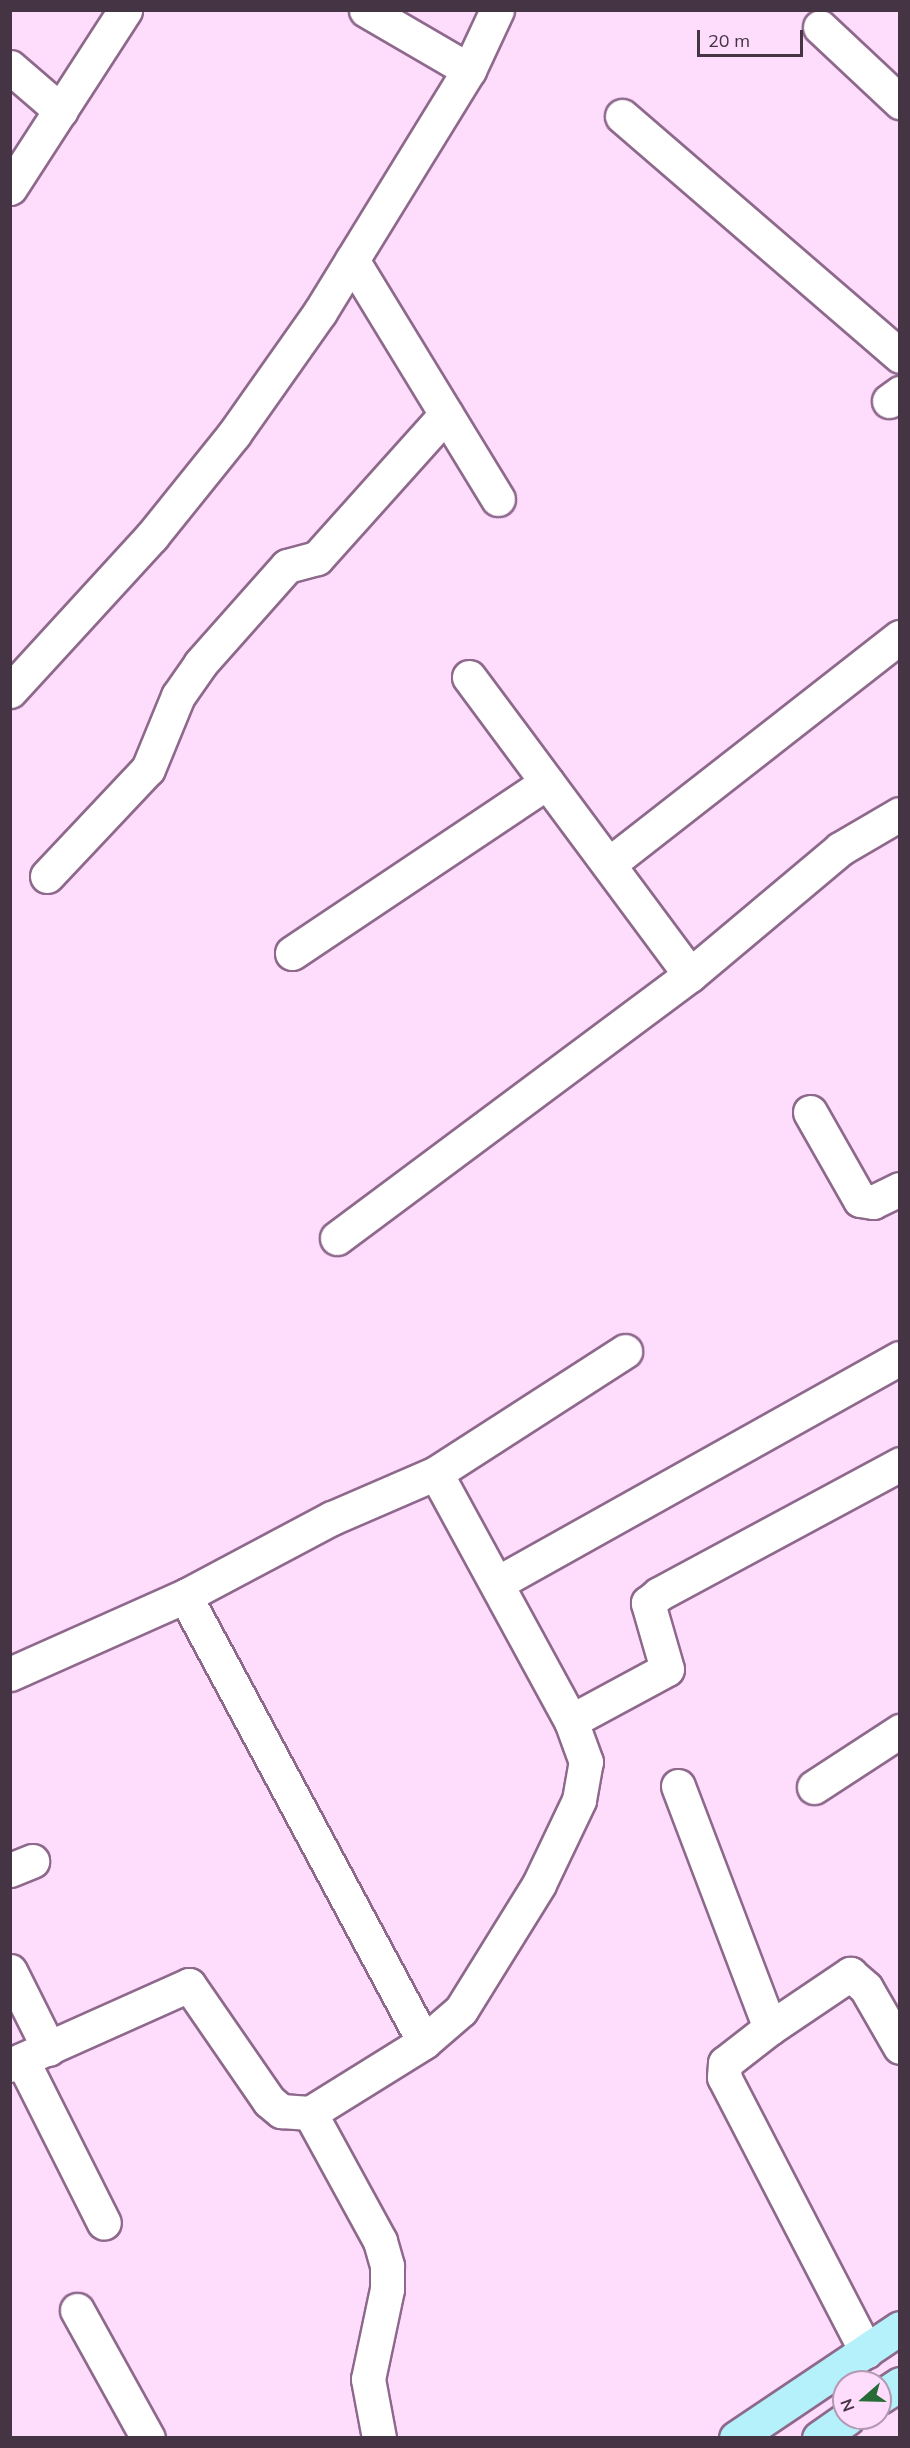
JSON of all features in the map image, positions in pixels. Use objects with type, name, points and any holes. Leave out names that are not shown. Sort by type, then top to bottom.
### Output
[{"type":"main road","points":[[736,2438],[900,2328]]},
{"type":"main road","points":[[819,2438],[832,2429]]},
{"type":"street","points":[[14,179],[62,111],[125,10]]},
{"type":"street","points":[[366,10],[470,70]]},
{"type":"street","points":[[10,691],[152,536],[234,434],[352,260],[470,70],[497,10]]},
{"type":"street","points":[[820,27],[900,102]]},
{"type":"street","points":[[10,67],[62,111]]},
{"type":"street","points":[[622,116],[900,356]]},
{"type":"street","points":[[352,260],[498,499]]},
{"type":"street","points":[[47,876],[148,769],[178,696],[200,664],[287,566],[317,558],[446,414]]},
{"type":"street","points":[[609,864],[900,637]]},
{"type":"street","points":[[469,677],[690,975]]},
{"type":"street","points":[[292,953],[547,782]]},
{"type":"street","points":[[337,1238],[690,975],[840,849],[900,814]]},
{"type":"street","points":[[810,1112],[860,1200],[873,1202],[900,1188]]},
{"type":"street","points":[[10,1674],[185,1596],[302,1533],[436,1473],[625,1350]]},
{"type":"street","points":[[499,1582],[900,1358]]},
{"type":"street","points":[[571,1720],[668,1669],[648,1604],[658,1594],[900,1464]]},
{"type":"street","points":[[27,2058],[189,1985],[269,2101],[281,2111],[310,2113],[424,2042],[467,2000],[539,1884],[579,1800],[586,1762],[571,1720],[499,1582],[436,1473]]},
{"type":"street","points":[[185,1596],[424,2042]]},
{"type":"street","points":[[814,1787],[900,1731]]},
{"type":"street","points":[[678,1786],[770,2028]]},
{"type":"street","points":[[10,1971],[27,2058],[104,2223]]},
{"type":"street","points":[[866,2351],[724,2077],[725,2063],[770,2028],[850,1974],[866,1988],[900,2047]]},
{"type":"street","points":[[310,2113],[380,2241],[387,2266],[387,2289],[368,2379],[379,2438]]},
{"type":"street","points":[[77,2310],[147,2438]]}]
